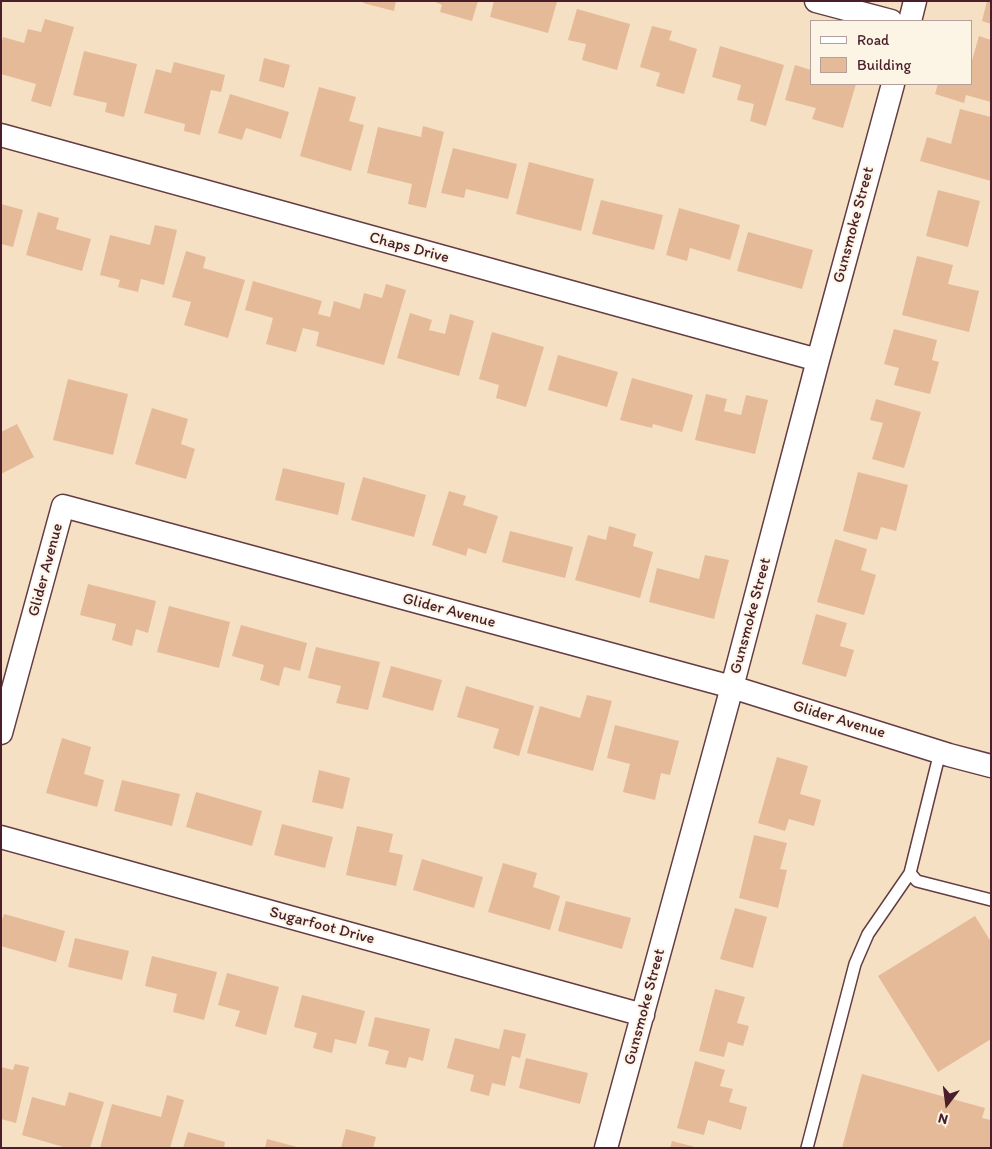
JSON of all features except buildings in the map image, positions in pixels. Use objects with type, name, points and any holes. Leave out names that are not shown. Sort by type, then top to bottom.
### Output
[{"type":"street","points":[[816,1],[887,20]]},
{"type":"street","points":[[910,20],[915,1]]},
{"type":"street","name":"Gunsmoke Street","points":[[606,1148],[732,687],[893,85]]},
{"type":"street","name":"Chaps Drive","points":[[1,135],[818,360]]},
{"type":"street","name":"Glider Avenue","points":[[1,733],[64,506],[732,687],[991,766]]},
{"type":"street","name":"Sugarfoot Drive","points":[[1,838],[642,1015]]},
{"type":"lane","points":[[807,1148],[855,964],[868,934],[910,873],[940,752]]},
{"type":"lane","points":[[910,873],[917,881],[991,900]]}]
